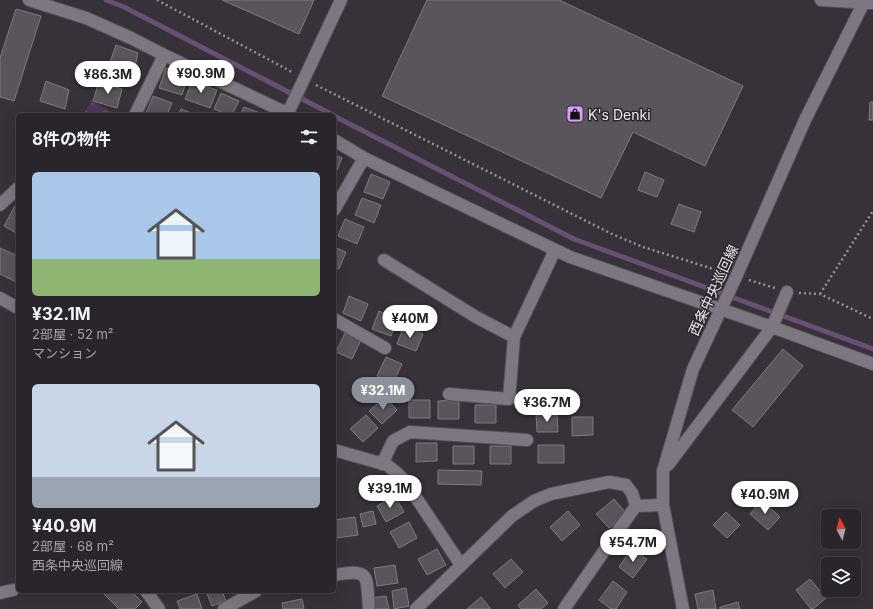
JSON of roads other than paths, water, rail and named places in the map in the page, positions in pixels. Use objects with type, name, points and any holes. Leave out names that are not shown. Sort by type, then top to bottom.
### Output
[{"type":"street","points":[[29,0],[86,18],[131,38],[164,55],[290,111],[341,0]]},
{"type":"street","points":[[820,0],[867,2]]},
{"type":"street","name":"西条中央巡回線","points":[[683,609],[663,505],[663,471],[693,369],[736,277],[805,120],[867,2]]},
{"type":"street","points":[[136,113],[164,55]]},
{"type":"street","points":[[336,141],[364,158],[570,257],[772,327],[873,364]]},
{"type":"street","points":[[336,207],[364,158]]},
{"type":"street","points":[[0,205],[16,190]]},
{"type":"street","points":[[449,394],[509,399],[514,337],[556,250]]},
{"type":"street","points":[[384,260],[476,317],[514,337]]},
{"type":"street","points":[[663,471],[772,327],[787,292]]},
{"type":"street","points":[[0,298],[16,307]]},
{"type":"street","points":[[336,320],[385,348]]},
{"type":"street","points":[[382,464],[392,441],[410,432],[527,440]]},
{"type":"street","points":[[336,451],[387,465],[397,473],[405,481],[461,565]]},
{"type":"street","points":[[416,609],[512,516],[534,501],[551,494],[609,482],[626,485],[632,493],[636,506]]},
{"type":"street","points":[[636,506],[663,505]]},
{"type":"street","points":[[564,609],[636,506]]},
{"type":"street","points":[[336,575],[350,572],[358,572],[362,574],[366,579],[369,609]]},
{"type":"street","points":[[0,593],[13,590]]},
{"type":"street","points":[[147,593],[159,609]]},
{"type":"street","points":[[224,609],[252,593]]},
{"type":"waterway","points":[[106,0],[124,7],[329,113]]},
{"type":"waterway","points":[[336,117],[574,239],[873,349]]},
{"type":"place","name":"K's Denki","points":[[575,114]]}]
